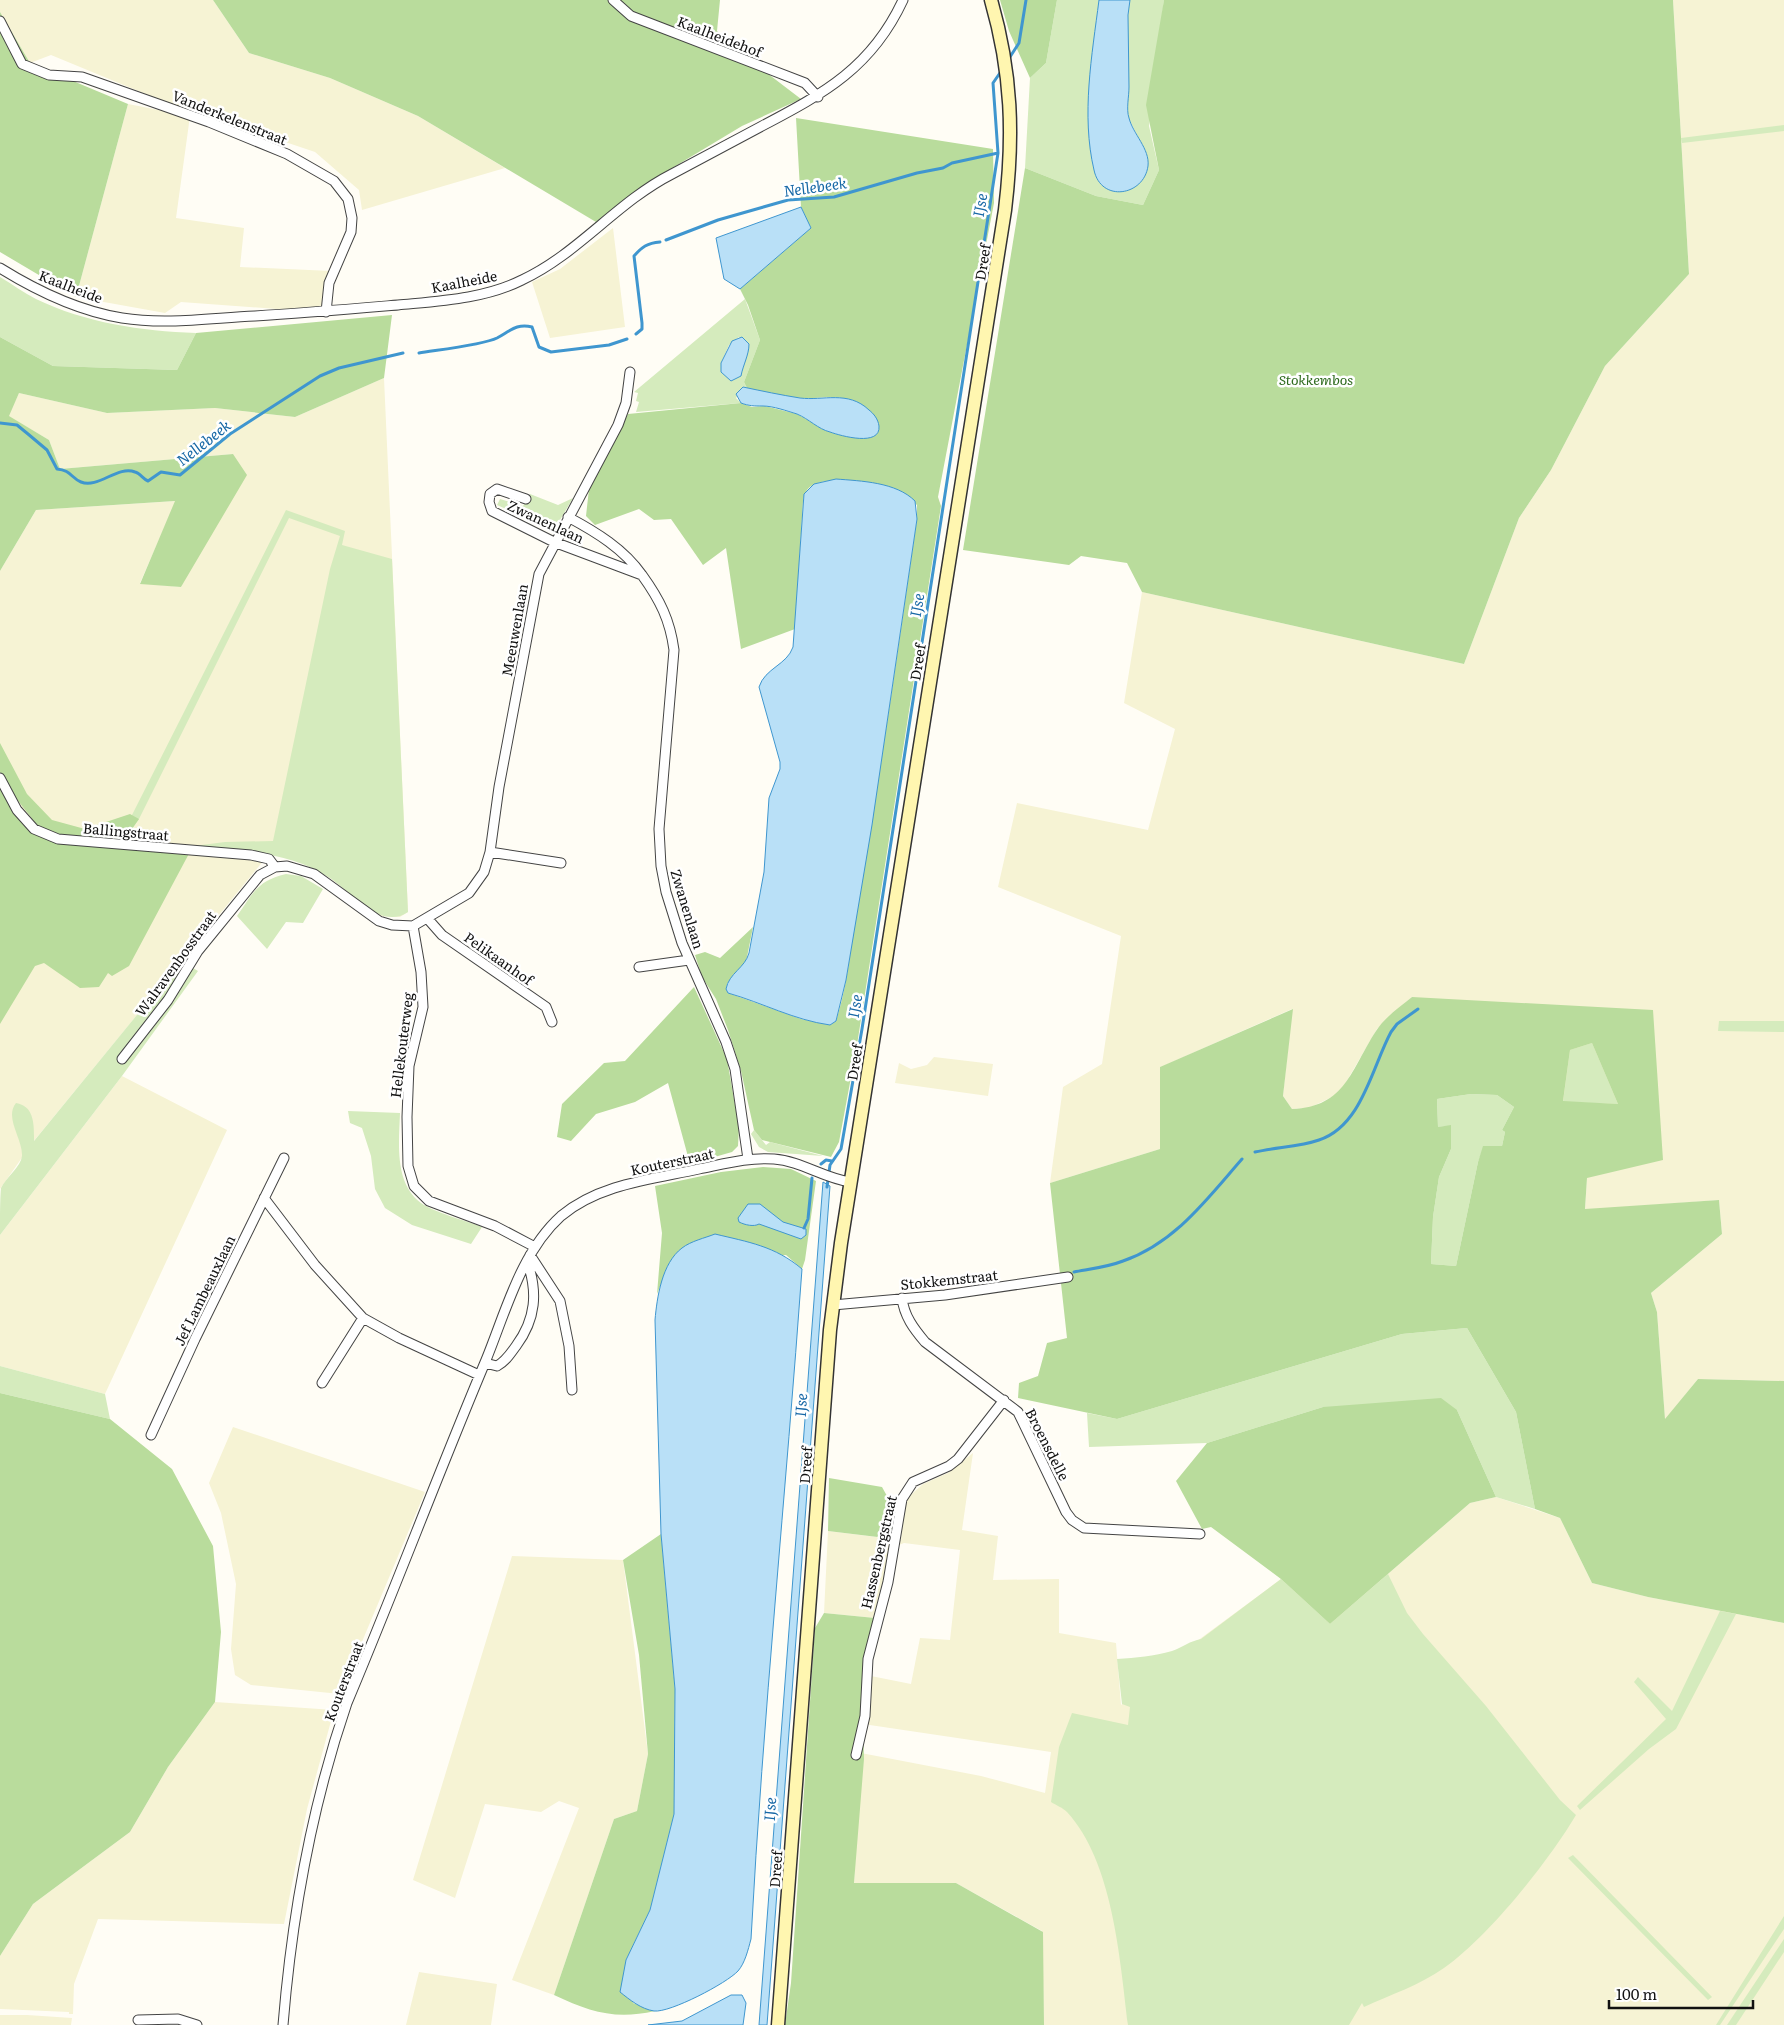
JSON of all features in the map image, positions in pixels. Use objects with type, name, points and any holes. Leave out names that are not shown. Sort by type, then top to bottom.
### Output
[{"type":"main road","name":"Dreef","points":[[778,2025],[833,1305],[850,1182],[1005,210],[1012,132],[1008,78],[991,0]]},
{"type":"street","name":"Kaalheidehof","points":[[613,0],[631,16],[804,84],[818,97]]},
{"type":"street","name":"Kaalheide","points":[[0,268],[50,295],[84,308],[122,318],[160,321],[326,312],[476,296],[497,290],[522,280],[570,250],[665,178],[818,97],[842,79],[866,57],[884,35],[904,0]]},
{"type":"street","name":"Vanderkelenstraat","points":[[0,21],[22,64],[49,75],[82,77],[209,122],[296,159],[334,181],[348,199],[352,218],[351,232],[329,283],[326,312]]},
{"type":"street","name":"Meeuwenlaan","points":[[413,926],[469,893],[481,878],[490,852],[499,787],[532,602],[539,574],[554,542],[618,425],[626,403],[630,372]]},
{"type":"street","name":"Zwanenlaan","points":[[526,499],[497,489],[490,494],[489,502],[492,511],[554,542],[642,576]]},
{"type":"street","name":"Zwanenlaan","points":[[568,517],[628,556],[665,609],[671,628],[674,650],[659,829],[661,866],[666,892],[689,960],[726,1042],[735,1070],[748,1159]]},
{"type":"street","name":"Ballingstraat","points":[[0,778],[17,810],[34,829],[58,840],[251,855],[268,860],[275,867]]},
{"type":"street","points":[[490,852],[561,863]]},
{"type":"street","points":[[275,867],[287,866],[314,874],[378,920],[392,925],[413,926]]},
{"type":"street","name":"Walravenbosstraat","points":[[122,1059],[168,1000],[198,951],[260,875],[275,867]]},
{"type":"street","name":"Pelikaanhof","points":[[427,918],[442,935],[546,1007],[552,1022]]},
{"type":"street","name":"Hellekouterweg","points":[[413,926],[421,972],[423,1007],[409,1066],[406,1117],[408,1166],[414,1186],[429,1201],[495,1226],[531,1254]]},
{"type":"street","points":[[639,966],[689,960]]},
{"type":"street","name":"Jef Lambeauxlaan","points":[[151,1435],[284,1158]]},
{"type":"street","name":"Kouterstraat","points":[[283,2025],[296,1913],[312,1820],[331,1752],[347,1703],[479,1375],[531,1254],[561,1216],[582,1202],[604,1191],[748,1159],[775,1159],[800,1165],[828,1177],[850,1182]]},
{"type":"street","points":[[264,1198],[315,1265],[363,1318],[399,1338],[479,1375]]},
{"type":"street","points":[[485,1362],[497,1366],[503,1363],[520,1341],[529,1324],[535,1307],[531,1254]]},
{"type":"street","points":[[531,1254],[560,1301],[569,1346],[572,1390]]},
{"type":"street","name":"Stokkemstraat","points":[[833,1305],[945,1295],[1068,1278]]},
{"type":"street","name":"Broensdelle","points":[[902,1298],[903,1309],[914,1329],[925,1342],[1018,1412],[1066,1512],[1077,1525],[1084,1528],[1200,1534]]},
{"type":"street","points":[[322,1382],[363,1318]]},
{"type":"street","name":"Hassenbergstraat","points":[[856,1755],[865,1716],[868,1659],[888,1582],[902,1499],[913,1482],[958,1460],[1004,1400]]},
{"type":"street","points":[[138,2020],[178,2020],[197,2025]]},
{"type":"shaded area","points":[[0,0],[213,0],[249,53],[330,78],[418,116],[505,168],[362,210],[359,190],[315,152],[160,100],[51,55],[30,63],[0,12]]},
{"type":"shaded area","points":[[1673,0],[1784,0],[1784,1381],[1698,1379],[1665,1420],[1657,1312],[1651,1293],[1722,1234],[1719,1200],[1585,1210],[1587,1178],[1412,997],[1377,1029],[1345,1084],[1336,1095],[1309,1108],[1292,1109],[1283,1096],[1292,1009],[1161,1067],[1160,1149],[1050,1183],[1063,1087],[1102,1064],[1121,936],[998,887],[1017,803],[1148,830],[1175,729],[1124,703],[1142,592],[1464,664],[1519,518],[1551,470],[1605,366],[1689,274]]},
{"type":"shaded area","points":[[128,104],[190,116],[176,218],[244,228],[240,267],[331,271],[324,306],[317,312],[181,302],[165,313],[76,297]]},
{"type":"shaded area","points":[[613,228],[625,327],[550,338],[532,282],[560,269]]},
{"type":"shaded area","points":[[384,378],[408,912],[400,917],[379,916],[329,877],[294,858],[269,854],[33,1142],[0,1189],[0,571],[36,510],[176,501],[140,583],[181,587],[233,454],[60,469],[49,440],[8,416],[19,393],[107,413],[215,408],[295,417]]},
{"type":"shaded area","points":[[934,1057],[993,1064],[988,1096],[895,1083],[899,1063],[911,1069],[927,1065]]},
{"type":"shaded area","points":[[122,1076],[227,1130],[105,1394],[0,1366],[0,1235]]},
{"type":"shaded area","points":[[233,1427],[425,1492],[340,1694],[251,1685],[235,1675],[231,1649],[236,1584],[221,1513],[209,1483]]},
{"type":"shaded area","points":[[973,1453],[962,1530],[998,1536],[993,1580],[1059,1579],[1059,1633],[1116,1643],[1121,1705],[1174,1658],[1281,1579],[1330,1624],[1470,1503],[1496,1497],[1560,1518],[1592,1583],[1648,1597],[1784,1623],[1784,2025],[1044,2025],[1042,1931],[956,1883],[854,1884],[861,1753],[981,1776],[1045,1793],[1051,1752],[863,1724],[866,1675],[911,1684],[920,1638],[950,1640],[960,1550],[904,1543],[894,1547],[875,1618],[824,1613],[828,1531],[901,1540],[905,1500],[923,1484],[948,1473]]},
{"type":"shaded area","points":[[512,1556],[623,1560],[648,1754],[637,1811],[614,1819],[554,1995],[512,1980],[579,1808],[559,1801],[541,1812],[485,1804],[455,1898],[413,1880]]},
{"type":"shaded area","points":[[215,1702],[334,1710],[307,1809],[284,1924],[98,1919],[74,1984],[73,2014],[69,2014],[69,2012],[0,2009],[0,1956],[33,1904],[130,1832],[168,1767]]},
{"type":"shaded area","points":[[419,1972],[497,1984],[491,2025],[406,2025]]},
{"type":"shaded area","points":[[0,2015],[72,2018],[71,2025],[0,2025]]},
{"type":"green space","points":[[213,0],[720,0],[717,31],[801,99],[742,126],[644,185],[596,222],[418,116],[330,78],[249,53]]},
{"type":"green space","points":[[1000,0],[1057,0],[1046,63],[1030,78],[1009,31]]},
{"type":"green space","points":[[1057,0],[1099,0],[1090,73],[1093,168],[1147,155],[1128,117],[1128,15],[1130,0],[1164,0],[1149,126],[1159,170],[1143,205],[1096,196],[1025,168],[1030,78],[1046,63]]},
{"type":"green space","name":"Stokkembos","points":[[1164,0],[1673,0],[1689,274],[1605,366],[1551,470],[1519,518],[1464,664],[1142,592],[1127,563],[1081,556],[1069,565],[963,550],[1025,168],[1096,196],[1143,205],[1159,170],[1146,105]]},
{"type":"green space","points":[[0,12],[30,63],[128,104],[76,297],[0,252]]},
{"type":"green space","points":[[796,118],[993,149],[994,203],[938,497],[941,506],[857,1045],[839,1142],[831,1157],[762,1140],[754,1130],[741,1071],[728,1030],[716,999],[702,977],[695,955],[705,952],[720,958],[753,927],[746,962],[727,984],[728,993],[801,1019],[830,1025],[836,1021],[848,971],[857,904],[883,749],[917,519],[917,505],[902,492],[883,485],[858,481],[832,480],[811,486],[806,492],[803,501],[795,629],[741,649],[726,548],[703,565],[671,519],[654,520],[639,509],[595,525],[586,516],[589,489],[628,414],[741,403],[752,407],[765,406],[797,414],[829,432],[853,402],[834,397],[796,398],[774,395],[747,388],[744,382],[760,340],[748,305],[740,289],[811,228],[801,207]]},
{"type":"green space","points":[[1784,125],[1784,131],[1682,143],[1681,138]]},
{"type":"green space","points":[[0,277],[36,299],[94,320],[134,328],[196,333],[177,370],[53,366],[0,337]]},
{"type":"green space","points":[[745,299],[760,340],[744,382],[747,388],[743,387],[736,398],[741,403],[636,412],[639,402],[636,401],[638,393],[634,392]],"holes":[[[739,337],[745,358],[741,372],[721,363],[729,345]]]},
{"type":"green space","points":[[392,315],[384,378],[295,417],[215,408],[107,413],[19,393],[9,416],[49,440],[60,469],[233,454],[247,475],[181,587],[140,584],[175,501],[36,510],[0,571],[0,337],[53,366],[177,370],[196,333]]},
{"type":"green space","points":[[530,494],[558,505],[573,498],[557,525],[551,529],[497,505],[500,499],[523,506]]},
{"type":"green space","points":[[286,510],[345,531],[342,545],[392,559],[408,912],[398,917],[387,917],[377,913],[357,900],[330,878],[298,862],[247,851],[194,846],[225,842],[273,841],[330,569],[340,536],[289,518],[139,819],[124,840],[116,839],[132,815]]},
{"type":"green space","points":[[0,743],[27,794],[52,820],[85,829],[130,814],[139,819],[124,840],[192,848],[129,966],[112,976],[108,973],[99,987],[80,988],[44,963],[35,966],[0,1024],[0,785],[21,818],[42,836],[69,844],[108,844],[104,848],[112,842],[55,836],[37,825],[8,788],[0,772]]},
{"type":"green space","points":[[286,874],[301,876],[323,889],[303,923],[286,922],[267,949],[237,916],[252,894],[262,884]]},
{"type":"green space","points":[[181,961],[198,971],[122,1076],[0,1235],[1,1188],[19,1164],[22,1156],[22,1149],[12,1115],[16,1103],[27,1108],[30,1112],[34,1141]]},
{"type":"green space","points":[[694,987],[727,1059],[739,1128],[738,1146],[732,1152],[690,1164],[668,1083],[635,1102],[596,1114],[571,1141],[557,1137],[562,1104],[604,1063],[625,1061]]},
{"type":"green space","points":[[1412,997],[1653,1010],[1663,1160],[1587,1178],[1585,1209],[1719,1200],[1722,1234],[1651,1293],[1657,1312],[1665,1419],[1698,1379],[1784,1381],[1784,1623],[1648,1597],[1592,1583],[1560,1518],[1535,1509],[1516,1412],[1467,1328],[1402,1334],[1117,1419],[1018,1398],[1019,1383],[1038,1376],[1047,1343],[1067,1338],[1050,1183],[1160,1149],[1160,1067],[1293,1009],[1283,1096],[1292,1109],[1310,1107],[1324,1101],[1345,1084],[1380,1026]],"holes":[[[1592,1043],[1618,1104],[1563,1101],[1570,1050]],[[1471,1094],[1497,1095],[1514,1107],[1502,1130],[1505,1132],[1502,1146],[1483,1146],[1456,1266],[1431,1264],[1433,1217],[1439,1177],[1451,1149],[1451,1125],[1438,1127],[1437,1099]]]},
{"type":"green space","points":[[1719,1021],[1784,1021],[1784,1032],[1718,1031]]},
{"type":"green space","points":[[1592,1043],[1618,1104],[1563,1102],[1570,1050]]},
{"type":"green space","points":[[1471,1094],[1497,1095],[1514,1107],[1502,1130],[1505,1132],[1502,1146],[1484,1146],[1478,1162],[1456,1266],[1431,1264],[1433,1217],[1439,1177],[1451,1149],[1451,1126],[1438,1127],[1437,1099]]},
{"type":"green space","points":[[348,1111],[400,1113],[400,1162],[406,1185],[412,1195],[426,1206],[482,1227],[471,1244],[412,1225],[385,1208],[375,1189],[371,1156],[362,1128],[350,1123]]},
{"type":"green space","points":[[754,1130],[766,1145],[770,1142],[823,1156],[768,1152],[759,1147],[751,1134]]},
{"type":"green space","points":[[763,1167],[791,1169],[816,1181],[805,1260],[802,1269],[786,1255],[667,1269],[657,1294],[662,1233],[655,1186],[721,1172]]},
{"type":"green space","points":[[1467,1328],[1516,1412],[1535,1509],[1496,1497],[1457,1410],[1323,1407],[1207,1443],[1089,1447],[1087,1413],[1117,1419],[1402,1334]]},
{"type":"green space","points":[[0,1366],[105,1394],[110,1419],[0,1393]]},
{"type":"green space","points":[[0,1393],[110,1419],[172,1469],[213,1546],[221,1632],[215,1702],[168,1767],[130,1832],[33,1904],[0,1956]]},
{"type":"green space","points":[[1441,1398],[1457,1410],[1496,1497],[1470,1503],[1330,1624],[1281,1579],[1211,1527],[1202,1529],[1176,1481],[1207,1443],[1323,1407]]},
{"type":"green space","points":[[829,1478],[882,1487],[892,1505],[898,1503],[894,1539],[828,1531]]},
{"type":"green space","points":[[661,1534],[675,1689],[674,1814],[650,1910],[626,1960],[633,2003],[655,2011],[627,2015],[603,2013],[579,2006],[554,1995],[614,1819],[637,1811],[648,1754],[639,1655],[623,1560]]},
{"type":"green space","points":[[1388,1574],[1407,1613],[1423,1634],[1486,1706],[1560,1800],[1576,1815],[1534,1876],[1480,1937],[1435,1974],[1415,1985],[1364,2007],[1362,2003],[1349,2025],[1128,2025],[1122,1971],[1112,1912],[1095,1857],[1082,1833],[1067,1812],[1051,1802],[1059,1747],[1072,1713],[1128,1725],[1130,1707],[1122,1704],[1117,1659],[1165,1653],[1201,1639],[1281,1579],[1330,1624]]},
{"type":"green space","points":[[1720,1611],[1736,1614],[1676,1729],[1649,1749],[1580,1810],[1577,1806],[1666,1719],[1634,1682],[1638,1677],[1672,1711]]},
{"type":"green space","points":[[824,1613],[875,1618],[863,1724],[864,1759],[854,1883],[956,1883],[1043,1932],[1044,2025],[785,2025],[791,1983],[815,1628]]},
{"type":"green space","points":[[1573,1855],[1712,1997],[1708,2000],[1568,1858]]},
{"type":"green space","points":[[1784,1916],[1784,1929],[1720,2025],[1716,2025]]},
{"type":"green space","points":[[1784,1939],[1784,1952],[1736,2025],[1727,2025]]},
{"type":"water","points":[[1099,0],[1130,0],[1128,15],[1128,111],[1131,124],[1144,148],[1148,166],[1145,176],[1139,184],[1122,192],[1105,188],[1098,181],[1090,149],[1088,128],[1089,85]]},
{"type":"water","points":[[801,207],[811,228],[740,289],[724,279],[716,238]]},
{"type":"water","points":[[742,337],[749,344],[748,352],[741,376],[731,381],[721,372],[721,363],[732,341]]},
{"type":"water","points":[[743,387],[800,398],[844,398],[853,400],[874,415],[879,426],[878,432],[874,436],[867,438],[843,436],[821,429],[797,414],[771,407],[752,406],[741,403],[736,394]]},
{"type":"water","points":[[836,479],[878,484],[898,490],[915,501],[917,519],[872,825],[846,980],[836,1021],[830,1025],[791,1015],[728,993],[726,989],[730,979],[744,963],[749,953],[764,872],[769,798],[780,769],[780,762],[759,687],[766,675],[786,658],[793,647],[804,494],[814,484]]},
{"type":"water","points":[[823,1182],[830,1186],[767,2025],[759,2025]]},
{"type":"water","points":[[748,1204],[760,1204],[783,1222],[806,1229],[806,1235],[801,1239],[759,1224],[749,1225],[739,1222],[738,1218]]},
{"type":"water","points":[[715,1234],[771,1250],[792,1261],[802,1269],[762,1772],[751,1939],[743,1964],[732,1976],[685,2002],[654,2011],[640,2006],[620,1992],[626,1960],[650,1910],[674,1814],[675,1689],[661,1534],[655,1320],[659,1291],[665,1271],[675,1254],[694,1242]]},
{"type":"water","points":[[731,1995],[742,1995],[746,2003],[743,2025],[648,2025],[682,2021]]},
{"type":"waterway","name":"IJse","points":[[1008,60],[1019,43],[1026,0]]},
{"type":"waterway","name":"IJse","points":[[827,1187],[830,1165],[841,1149],[862,1029],[998,153],[993,83],[1002,70]]},
{"type":"waterway","name":"Nellebeek","points":[[666,240],[718,220],[788,200],[834,197],[917,173],[943,168],[952,163],[998,153]]},
{"type":"waterway","name":"Nellebeek","points":[[636,334],[642,329],[642,323],[634,256],[645,246],[660,242]]},
{"type":"waterway","name":"Nellebeek","points":[[419,353],[490,341],[514,328],[522,326],[532,327],[539,347],[551,352],[609,345],[627,339]]},
{"type":"waterway","name":"Nellebeek","points":[[0,423],[17,425],[47,450],[57,469],[68,472],[81,482],[94,482],[128,471],[137,473],[148,481],[161,472],[180,475],[230,434],[320,376],[339,368],[403,353]]},
{"type":"waterway","points":[[1255,1152],[1295,1146],[1319,1140],[1334,1133],[1356,1109],[1391,1032],[1397,1024],[1418,1009]]},
{"type":"waterway","points":[[1074,1272],[1117,1263],[1142,1253],[1159,1243],[1203,1204],[1242,1159]]},
{"type":"waterway","points":[[821,1164],[826,1160],[832,1161]]},
{"type":"waterway","points":[[804,1228],[808,1219],[812,1178]]}]
